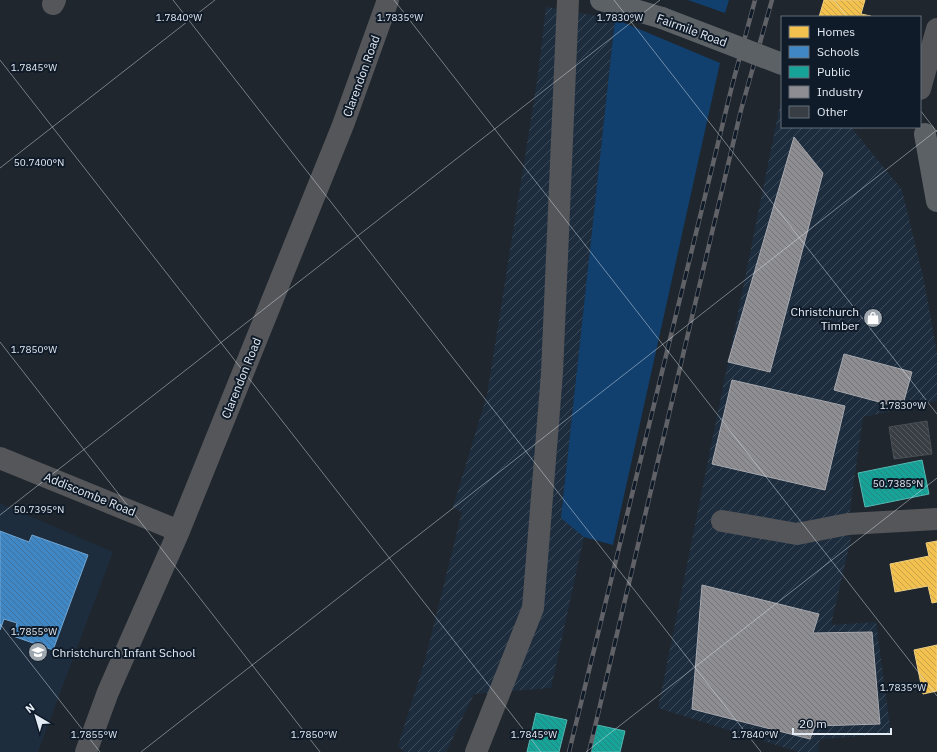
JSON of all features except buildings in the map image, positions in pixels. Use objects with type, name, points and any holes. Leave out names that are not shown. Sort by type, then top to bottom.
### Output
[{"type":"main road","name":"Fairmile Road","points":[[602,0],[662,18],[781,64]]},
{"type":"main road","points":[[926,133],[937,201]]},
{"type":"street","name":"Clarendon Road","points":[[86,752],[108,692],[179,531],[343,125],[388,0]]},
{"type":"street","points":[[476,752],[533,608],[552,373],[568,0]]},
{"type":"street","points":[[921,85],[937,29]]},
{"type":"street","name":"Addiscombe Road","points":[[0,458],[179,531]]},
{"type":"street","points":[[722,521],[797,534],[848,524],[937,519]]},
{"type":"shaded area","points":[[688,0],[729,0],[725,13]]},
{"type":"shaded area","points":[[546,7],[615,19],[562,518],[584,537],[551,688],[474,694],[446,752],[404,752],[398,746],[425,660],[462,512],[453,507],[487,395],[538,75]]},
{"type":"shaded area","points":[[615,19],[720,63],[613,545],[584,537],[561,518]]},
{"type":"shaded area","points":[[781,105],[781,128],[852,128],[902,190],[924,281],[937,353],[937,401],[863,417],[848,524],[851,538],[831,625],[876,622],[891,734],[820,739],[818,752],[799,752],[658,708]]},
{"type":"shaded area","name":"Christchurch Infant School","points":[[0,503],[113,552],[38,752],[0,752]]},
{"type":"railway","points":[[569,752],[732,86],[755,0]]},
{"type":"railway","points":[[589,752],[741,110],[772,0]]},
{"type":"place","name":"Christchurch Timber","points":[[873,318]]},
{"type":"place","name":"Christchurch Infant School","points":[[38,652]]}]
